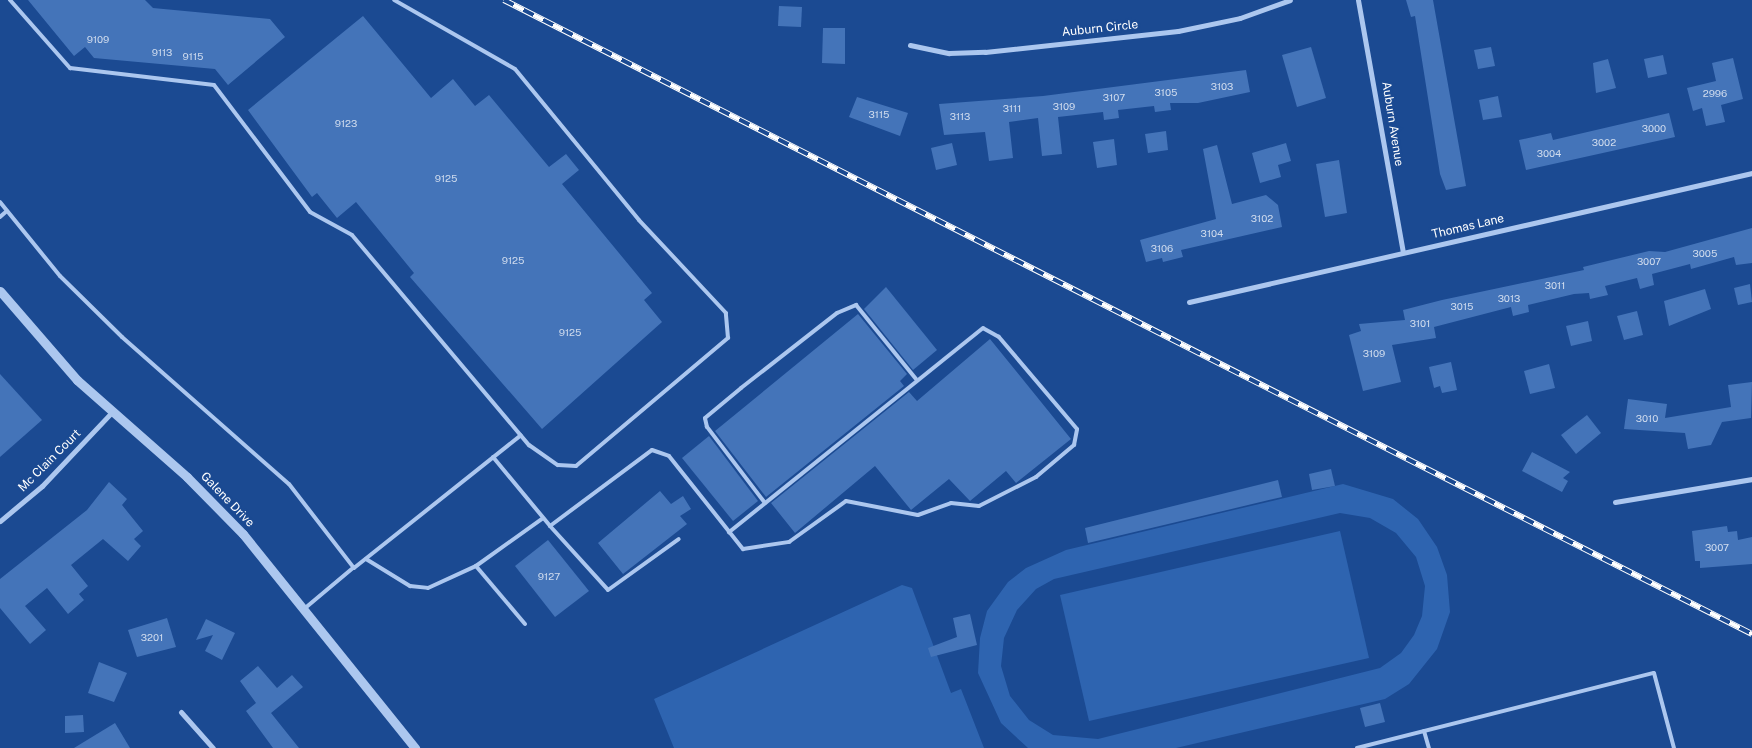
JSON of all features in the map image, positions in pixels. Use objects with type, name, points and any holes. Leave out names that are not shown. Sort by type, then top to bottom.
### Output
[{"type":"street","name":"Auburn Circle","points":[[910,45],[949,53],[985,52],[1178,30],[1240,18],[1290,0]]},
{"type":"street","name":"Auburn Avenue","points":[[1358,0],[1403,252]]},
{"type":"street","name":"Thomas Lane","points":[[1189,302],[1752,173]]},
{"type":"street","name":"Galene Drive","points":[[0,291],[76,380],[210,499],[304,609],[414,748]]},
{"type":"street","name":"Mc Clain Court","points":[[0,521],[42,486],[112,412]]},
{"type":"street","points":[[1615,502],[1752,478]]},
{"type":"street","points":[[181,712],[213,748]]},
{"type":"lane","points":[[10,0],[70,68],[214,85],[310,212],[352,235],[521,435],[558,465],[576,466],[728,338],[726,313],[639,220],[515,69],[394,0]]},
{"type":"lane","points":[[0,202],[60,276],[122,337],[289,484],[354,567]]},
{"type":"lane","points":[[0,217],[7,211]]},
{"type":"lane","points":[[765,503],[707,427],[705,418],[741,388],[837,313],[856,305],[916,379]]},
{"type":"lane","points":[[550,526],[652,450],[669,456],[729,532],[743,549],[789,542],[846,501],[918,515],[950,502],[979,506],[1036,477],[1074,444],[1077,429],[1000,337],[983,328],[916,379],[729,532]]},
{"type":"lane","points":[[304,609],[521,435]]},
{"type":"lane","points":[[493,457],[543,518],[608,590],[679,539]]},
{"type":"lane","points":[[366,559],[410,586],[428,588],[476,566],[543,518]]},
{"type":"lane","points":[[476,566],[525,624]]},
{"type":"lane","points":[[1357,748],[1654,673],[1674,748]]},
{"type":"lane","points":[[1424,731],[1429,748]]},
{"type":"shaded area","points":[[1343,484],[1393,499],[1418,519],[1437,547],[1447,575],[1450,612],[1437,649],[1409,684],[1385,699],[1176,748],[1028,748],[1001,723],[978,673],[980,638],[987,611],[1008,582],[1026,568],[1066,550]],"holes":[[[1340,513],[1370,518],[1396,533],[1416,557],[1425,586],[1422,616],[1414,635],[1401,653],[1380,668],[1098,739],[1053,735],[1029,720],[1010,696],[1001,666],[1004,638],[1017,610],[1036,589],[1054,579]]]},
{"type":"shaded area","points":[[1340,531],[1369,658],[1089,721],[1060,595]]},
{"type":"shaded area","points":[[902,585],[912,588],[951,693],[961,689],[984,748],[674,748],[654,699]]},
{"type":"building","points":[[28,0],[145,0],[153,8],[270,19],[285,37],[228,85],[215,69],[94,58],[85,47],[74,56]]},
{"type":"building","points":[[1406,0],[1433,0],[1466,186],[1446,190],[1440,174],[1415,16],[1411,17]]},
{"type":"building","points":[[779,6],[802,7],[801,27],[778,26]]},
{"type":"building","points":[[363,16],[431,98],[453,79],[475,106],[489,95],[549,167],[566,154],[579,170],[562,184],[652,293],[644,300],[662,322],[542,429],[410,277],[414,273],[356,202],[337,218],[317,193],[312,197],[248,110]]},
{"type":"building","points":[[823,28],[845,28],[845,64],[822,63]]},
{"type":"building","points":[[1311,47],[1326,98],[1297,107],[1282,55]]},
{"type":"building","points":[[1491,47],[1495,66],[1478,69],[1474,50]]},
{"type":"building","points":[[1663,55],[1667,74],[1648,78],[1644,59]]},
{"type":"building","points":[[1733,58],[1743,99],[1721,105],[1725,122],[1706,126],[1702,108],[1693,111],[1687,88],[1716,81],[1712,63]]},
{"type":"building","points":[[1608,59],[1616,88],[1596,93],[1593,63]]},
{"type":"building","points":[[1246,70],[1250,92],[1198,103],[1170,103],[1171,110],[1155,112],[1154,106],[1118,110],[1119,118],[1104,120],[1103,112],[1058,117],[1062,154],[1042,156],[1038,118],[1009,122],[1013,158],[989,161],[985,132],[944,135],[939,104],[1043,96]]},
{"type":"building","points":[[1498,96],[1502,117],[1483,120],[1479,100]]},
{"type":"building","points":[[857,97],[908,113],[900,136],[849,117]]},
{"type":"building","points":[[1669,113],[1675,137],[1526,170],[1519,140],[1551,133],[1553,140]]},
{"type":"building","points":[[1166,131],[1168,150],[1148,153],[1145,134]]},
{"type":"building","points":[[1114,139],[1117,165],[1097,168],[1093,142]]},
{"type":"building","points":[[952,143],[957,165],[936,170],[931,148]]},
{"type":"building","points":[[1286,143],[1291,161],[1278,165],[1281,177],[1260,183],[1252,153]]},
{"type":"building","points":[[1217,145],[1232,204],[1266,195],[1278,205],[1282,227],[1181,250],[1183,257],[1163,262],[1162,258],[1146,262],[1140,240],[1216,219],[1203,149]]},
{"type":"building","points":[[1339,160],[1347,213],[1325,217],[1316,164]]},
{"type":"building","points":[[1752,228],[1752,263],[1736,265],[1734,257],[1691,269],[1690,264],[1652,274],[1654,285],[1640,289],[1637,278],[1605,286],[1608,295],[1590,299],[1589,293],[1574,294],[1528,305],[1529,312],[1513,316],[1511,307],[1434,327],[1436,338],[1392,345],[1401,382],[1363,391],[1349,335],[1361,331],[1359,324],[1405,320],[1403,310],[1584,270],[1583,267],[1649,251],[1665,252]]},
{"type":"building","points":[[1750,284],[1752,302],[1738,305],[1734,288]]},
{"type":"building","points":[[886,287],[937,350],[913,370],[864,309]]},
{"type":"building","points":[[1705,289],[1711,309],[1669,326],[1664,301]]},
{"type":"building","points":[[1637,311],[1643,335],[1624,340],[1617,316]]},
{"type":"building","points":[[858,314],[907,374],[900,381],[904,386],[766,497],[715,431]]},
{"type":"building","points":[[1588,321],[1592,341],[1571,346],[1566,326]]},
{"type":"building","points":[[990,339],[1071,439],[1016,483],[1006,471],[970,501],[949,479],[911,510],[875,466],[795,533],[771,503],[909,392],[917,401]]},
{"type":"building","points":[[1451,362],[1457,390],[1442,393],[1440,386],[1434,388],[1429,367]]},
{"type":"building","points":[[1549,364],[1555,388],[1530,394],[1524,371]]},
{"type":"building","points":[[0,374],[42,420],[0,457]]},
{"type":"building","points":[[1752,382],[1751,418],[1722,422],[1711,445],[1688,449],[1685,433],[1624,429],[1628,399],[1667,404],[1665,418],[1731,407],[1728,385]]},
{"type":"building","points":[[1587,415],[1601,433],[1576,454],[1561,435]]},
{"type":"building","points":[[709,436],[758,501],[733,521],[682,458]]},
{"type":"building","points":[[1532,452],[1570,472],[1563,478],[1568,481],[1562,492],[1522,471]]},
{"type":"building","points":[[1331,469],[1335,486],[1312,490],[1309,474]]},
{"type":"building","points":[[1278,480],[1282,497],[1088,543],[1085,528]]},
{"type":"building","points":[[109,482],[127,499],[122,505],[143,531],[134,539],[141,546],[128,561],[103,539],[71,565],[88,586],[79,594],[84,600],[68,614],[47,588],[25,606],[46,630],[30,644],[0,608],[0,579],[87,510]]},
{"type":"building","points":[[660,491],[671,504],[683,496],[691,509],[680,516],[687,524],[623,574],[598,543]]},
{"type":"building","points":[[1727,526],[1728,532],[1737,531],[1738,540],[1752,537],[1752,564],[1700,568],[1700,561],[1695,561],[1692,531]]},
{"type":"building","points":[[548,540],[589,591],[555,617],[515,566]]},
{"type":"building","points":[[970,614],[977,645],[931,657],[928,648],[957,637],[953,618]]},
{"type":"building","points":[[167,618],[176,647],[137,657],[128,630]]},
{"type":"building","points":[[206,619],[235,633],[222,660],[205,651],[213,635],[196,640]]},
{"type":"building","points":[[99,662],[127,673],[114,702],[88,693]]},
{"type":"building","points":[[258,666],[277,688],[292,675],[303,687],[271,713],[299,748],[273,748],[246,711],[256,703],[240,681]]},
{"type":"building","points":[[1380,703],[1385,722],[1365,727],[1360,708]]},
{"type":"building","points":[[83,715],[84,732],[65,733],[65,716]]},
{"type":"building","points":[[115,723],[130,748],[74,748]]},
{"type":"railway","points":[[504,0],[1752,634]]}]
